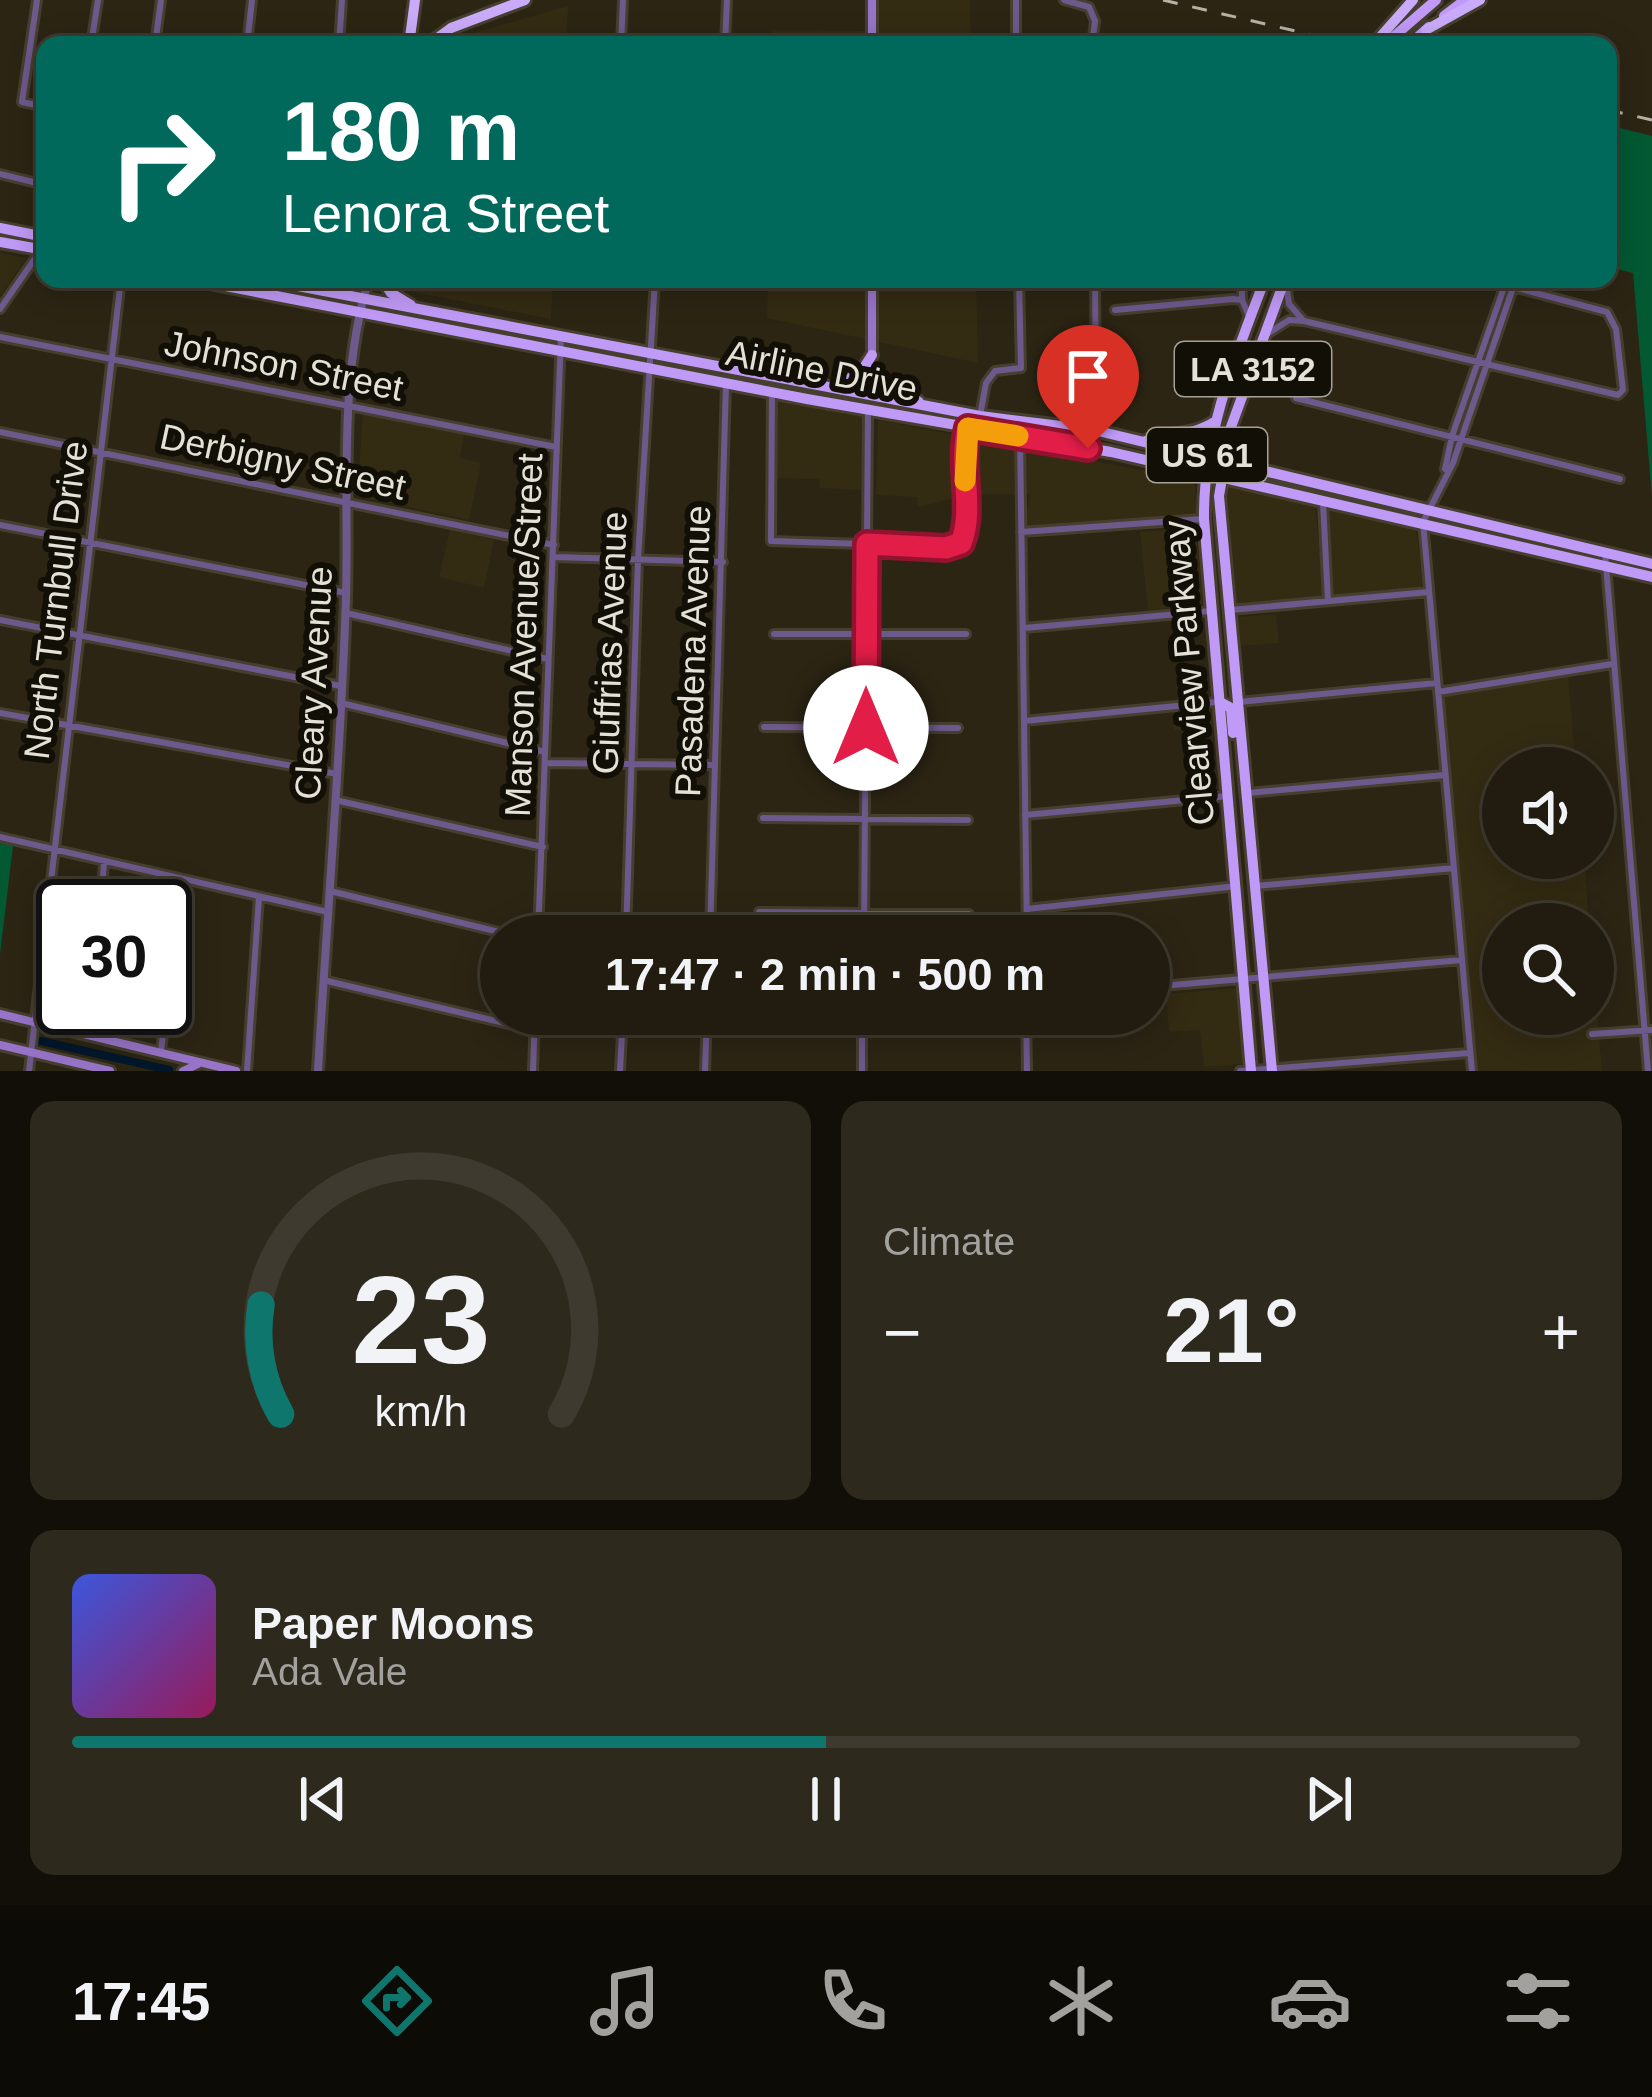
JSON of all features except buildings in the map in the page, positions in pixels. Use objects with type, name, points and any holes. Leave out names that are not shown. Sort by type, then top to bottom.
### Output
[{"type":"highway","points":[[410,36],[415,0]]},
{"type":"highway","points":[[440,36],[525,0]]},
{"type":"highway","points":[[1379,36],[1413,0]]},
{"type":"highway","points":[[1394,36],[1436,0]]},
{"type":"highway","points":[[1419,36],[1465,0]]},
{"type":"highway","points":[[1426,30],[1480,0]]},
{"type":"highway","points":[[0,228],[36,242]]},
{"type":"highway","points":[[0,242],[36,244]]},
{"type":"highway","name":"Airline Drive","points":[[251,288],[419,310],[980,416],[1146,441],[1426,517],[1605,559],[1652,564]]},
{"type":"highway","name":"Airline Drive","points":[[308,288],[560,350],[1426,517]]},
{"type":"highway","points":[[335,293],[352,288]]},
{"type":"highway","points":[[388,288],[419,310]]},
{"type":"highway","name":"Clearview Parkway","points":[[1251,1070],[1203,473],[1262,288]]},
{"type":"highway","name":"LA 3152","points":[[1223,459],[1283,288]]},
{"type":"highway","points":[[836,388],[872,362],[880,380],[902,388],[921,404]]},
{"type":"highway","points":[[1146,441],[1161,435],[1191,435],[1216,421]]},
{"type":"highway","points":[[1015,435],[1035,423]]},
{"type":"highway","name":"Clearview Parkway","points":[[1223,459],[1220,477],[1229,610],[1271,1069]]},
{"type":"highway","name":"Airline Drive","points":[[1605,559],[1652,577]]},
{"type":"highway","points":[[1220,702],[1231,708],[1236,766],[1243,779]]},
{"type":"main road","points":[[872,0],[872,36]]},
{"type":"main road","points":[[868,410],[872,288]]},
{"type":"main road","points":[[0,1014],[236,1071]]},
{"type":"main road","points":[[0,1045],[110,1071]]},
{"type":"main road","points":[[183,1071],[206,1064]]},
{"type":"street","points":[[36,105],[22,102],[37,0]]},
{"type":"street","points":[[92,36],[98,0]]},
{"type":"street","points":[[155,36],[161,0]]},
{"type":"street","points":[[248,36],[252,0]]},
{"type":"street","points":[[340,36],[342,0]]},
{"type":"street","points":[[621,36],[623,0]]},
{"type":"street","points":[[725,36],[727,0]]},
{"type":"street","points":[[1016,0],[1016,36]]},
{"type":"street","points":[[1064,0],[1089,7],[1095,22],[1093,36]]},
{"type":"street","points":[[0,174],[36,183]]},
{"type":"street","points":[[0,309],[36,257]]},
{"type":"street","name":"North Turnbull Drive","points":[[29,1071],[120,288]]},
{"type":"street","name":"Cleary Avenue","points":[[318,1071],[346,613],[351,406],[364,288]]},
{"type":"street","name":"Giuffrias Avenue","points":[[627,915],[638,559],[655,288]]},
{"type":"street","points":[[980,416],[986,383],[995,370],[1021,368],[1019,288]]},
{"type":"street","points":[[1095,288],[1096,392]]},
{"type":"street","points":[[1243,288],[1250,320]]},
{"type":"street","points":[[1287,288],[1289,304],[1304,321]]},
{"type":"street","points":[[1472,1071],[1426,517],[1508,288]]},
{"type":"street","points":[[1264,336],[1289,320],[1304,321],[1618,395],[1623,379],[1614,318],[1529,288]]},
{"type":"street","points":[[1115,310],[1242,300]]},
{"type":"street","name":"Manson Avenue/Street","points":[[539,915],[561,336]]},
{"type":"street","name":"Johnson Street","points":[[0,338],[557,448]]},
{"type":"street","name":"Pasadena Avenue","points":[[711,915],[730,368]]},
{"type":"street","points":[[772,392],[770,540],[956,547],[962,539],[968,428]]},
{"type":"street","points":[[1297,398],[1620,479]]},
{"type":"street","points":[[864,913],[868,410]]},
{"type":"street","name":"Derbigny Street","points":[[0,431],[554,545]]},
{"type":"street","points":[[1015,435],[1024,628],[1027,915]]},
{"type":"street","points":[[1324,499],[1328,601]]},
{"type":"street","points":[[1021,532],[1204,519]]},
{"type":"street","points":[[0,525],[346,592]]},
{"type":"street","points":[[554,556],[724,562]]},
{"type":"street","points":[[1605,559],[1649,1031],[1648,1071]]},
{"type":"street","points":[[1229,610],[1429,592]]},
{"type":"street","points":[[1024,628],[1211,611]]},
{"type":"street","points":[[346,613],[548,659]]},
{"type":"street","points":[[0,620],[341,686]]},
{"type":"street","points":[[774,634],[966,634]]},
{"type":"street","points":[[1238,702],[1438,687],[1612,664]]},
{"type":"street","points":[[1024,721],[1220,702]]},
{"type":"street","points":[[341,704],[545,752]]},
{"type":"street","points":[[0,713],[337,775]]},
{"type":"street","points":[[764,727],[958,728]]},
{"type":"street","points":[[544,763],[716,765]]},
{"type":"street","points":[[1244,794],[1445,775]]},
{"type":"street","points":[[1024,815],[1228,796]]},
{"type":"street","points":[[335,800],[543,847]]},
{"type":"street","points":[[763,818],[968,820]]},
{"type":"street","points":[[0,837],[180,879]]},
{"type":"street","points":[[103,879],[104,862]]},
{"type":"street","points":[[1255,886],[1454,868]]},
{"type":"street","points":[[192,882],[328,913]]},
{"type":"street","points":[[1027,909],[1237,886]]},
{"type":"street","points":[[330,891],[480,927]]},
{"type":"street","points":[[247,1071],[259,897]]},
{"type":"street","points":[[759,912],[969,914]]},
{"type":"street","points":[[1170,985],[1462,960]]},
{"type":"street","points":[[323,980],[480,1017]]},
{"type":"street","points":[[1614,1033],[1649,1031]]},
{"type":"street","points":[[161,1052],[163,1035]]},
{"type":"street","points":[[533,1071],[534,1035]]},
{"type":"street","points":[[620,1071],[622,1035]]},
{"type":"street","points":[[705,1071],[706,1035]]},
{"type":"street","points":[[862,1035],[862,1071]]},
{"type":"street","points":[[1026,1035],[1027,1071]]},
{"type":"street","points":[[1240,1071],[1470,1053]]},
{"type":"street","points":[[1375,1060],[1376,1071]]},
{"type":"shaded area","points":[[869,0],[970,0],[971,36],[773,36],[773,30],[869,31]]},
{"type":"shaded area","points":[[568,6],[566,36],[462,36]]},
{"type":"shaded area","points":[[0,253],[27,258],[0,296]]},
{"type":"shaded area","points":[[553,288],[551,319],[404,290]]},
{"type":"shaded area","points":[[768,288],[976,288],[978,363],[767,318]]},
{"type":"shaded area","points":[[782,398],[864,415],[865,490],[820,488],[819,479],[775,478],[777,404]]},
{"type":"shaded area","points":[[363,414],[464,434],[460,458],[481,463],[469,520],[357,496]]},
{"type":"shaded area","points":[[878,420],[1188,479],[1195,486],[1197,516],[1029,530],[1025,526],[1030,494],[972,494],[918,507],[917,497],[876,495]]},
{"type":"shaded area","points":[[1232,486],[1315,503],[1324,596],[1235,604],[1225,491]]},
{"type":"shaded area","points":[[1333,508],[1416,528],[1423,588],[1331,596],[1324,514]]},
{"type":"shaded area","points":[[1196,528],[1203,605],[1148,610],[1140,532]]},
{"type":"shaded area","points":[[450,530],[494,540],[484,588],[439,577]]},
{"type":"shaded area","points":[[1276,614],[1279,643],[1241,646],[1238,617]]},
{"type":"shaded area","points":[[1568,677],[1574,747],[1482,747],[1482,879],[1586,879],[1587,903],[1482,903],[1482,1035],[1599,1035],[1602,1071],[1474,1071],[1442,688]]},
{"type":"shaded area","points":[[1212,710],[1214,727],[1174,730],[1173,713]]},
{"type":"shaded area","points":[[1237,988],[1243,1064],[1204,1067],[1200,1030],[1170,1032],[1170,994]]},
{"type":"green space","points":[[1617,127],[1652,136],[1652,498],[1633,273],[1617,269]]},
{"type":"green space","points":[[0,843],[13,846],[0,954]]},
{"type":"waterway","points":[[41,1041],[169,1070]]},
{"type":"railway","points":[[1163,0],[1317,36]]},
{"type":"railway","points":[[1617,112],[1652,120]]},
{"type":"slow traffic","points":[[965,481],[968,428],[1018,436]]},
{"type":"route","points":[[866,728],[867,544],[946,548],[961,543],[966,527],[964,446],[968,428],[1088,448]]}]
